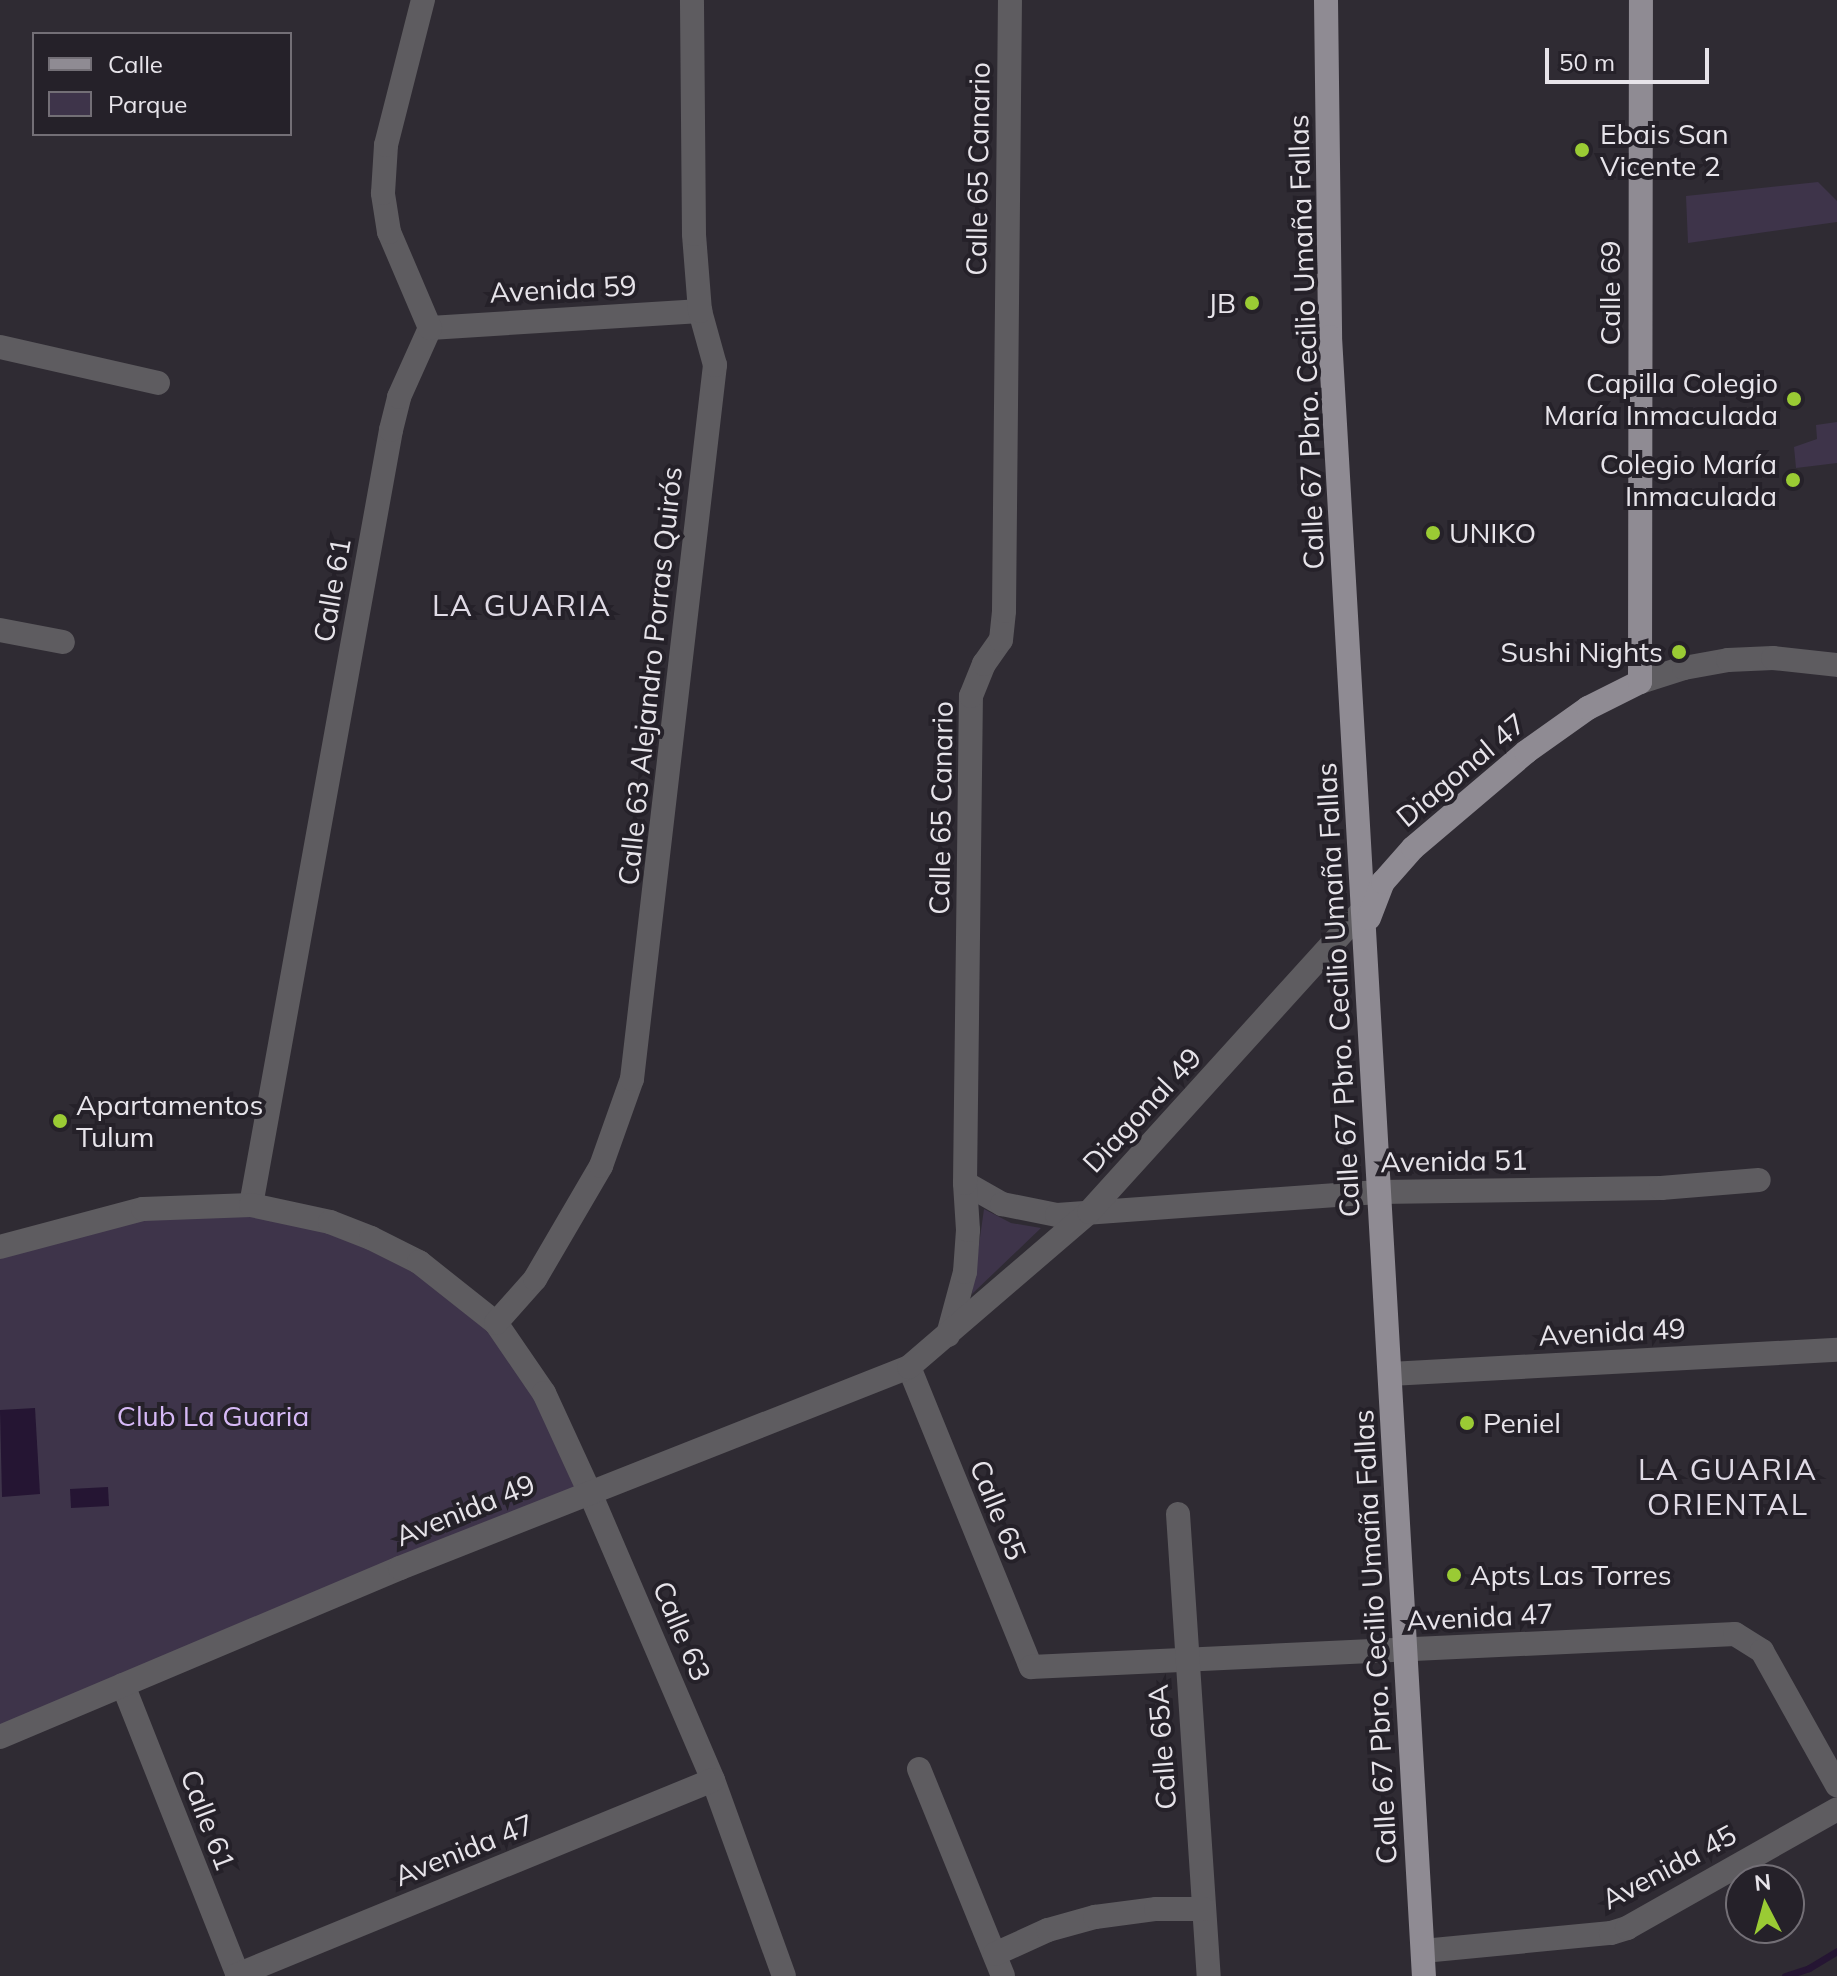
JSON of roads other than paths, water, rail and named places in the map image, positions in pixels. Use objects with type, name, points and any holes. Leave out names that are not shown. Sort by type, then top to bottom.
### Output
[{"type":"main road","name":"Calle 67 Pbro. Cecilio Umaña Fallas","points":[[1326,0],[1330,337],[1424,1976]]},
{"type":"main road","name":"Calle 69","points":[[1640,682],[1641,0]]},
{"type":"main road","name":"Diagonal 47","points":[[1365,944],[1374,901],[1383,882],[1413,848],[1526,752],[1588,708],[1640,682]]},
{"type":"main road","points":[[1360,826],[1371,848],[1381,858],[1399,857],[1413,848]]},
{"type":"street","points":[[423,0],[386,145],[383,193],[389,232],[430,328]]},
{"type":"street","name":"Calle 63 Alejandro Porras Quirós","points":[[496,1323],[535,1279],[601,1166],[632,1079],[715,365],[700,311],[694,234],[692,0]]},
{"type":"street","name":"Calle 65 Canario","points":[[948,1335],[965,1272],[968,1230],[965,1183],[971,696],[984,664],[1001,640],[1004,611],[1010,0]]},
{"type":"street","name":"Avenida 59","points":[[430,328],[700,311]]},
{"type":"street","name":"Calle 61","points":[[251,1205],[391,430],[399,397],[430,328]]},
{"type":"street","points":[[0,347],[158,383]]},
{"type":"street","points":[[0,630],[63,642]]},
{"type":"street","points":[[1640,682],[1684,668],[1728,660],[1773,658],[1837,665]]},
{"type":"street","name":"Diagonal 49","points":[[948,1335],[1089,1212],[1363,910]]},
{"type":"street","name":"Avenida 51","points":[[965,1183],[1002,1204],[1030,1212],[1089,1212],[1378,1192],[1661,1188],[1759,1180]]},
{"type":"street","points":[[0,1247],[143,1209],[251,1205],[303,1215],[371,1238],[419,1262],[496,1323]]},
{"type":"street","name":"Calle 63","points":[[496,1323],[544,1393],[590,1493],[713,1780],[784,1976]]},
{"type":"street","name":"Avenida 49","points":[[0,1737],[386,1574],[909,1367],[948,1335]]},
{"type":"street","name":"Avenida 49","points":[[1390,1374],[1837,1350]]},
{"type":"street","name":"Calle 65","points":[[909,1367],[1027,1663],[1037,1669]]},
{"type":"street","name":"Calle 65A","points":[[1178,1514],[1209,1976]]},
{"type":"street","name":"Avenida 47","points":[[1037,1669],[1735,1634],[1762,1651],[1837,1785]]},
{"type":"street","name":"Calle 61","points":[[123,1685],[237,1975]]},
{"type":"street","points":[[919,1769],[999,1965],[1048,1930],[1095,1917],[1156,1909],[1203,1909]]},
{"type":"street","name":"Avenida 47","points":[[237,1975],[713,1780]]},
{"type":"street","name":"Avenida 45","points":[[1423,1951],[1611,1933],[1627,1928],[1837,1809]]},
{"type":"waterway","points":[[1785,1976],[1809,1968],[1837,1951]]},
{"type":"place","name":"Ebais San Vicente 2","points":[[1582,150]]},
{"type":"place","name":"JB","points":[[1252,303]]},
{"type":"place","name":"Capilla Colegio María Inmaculada","points":[[1794,399]]},
{"type":"place","name":"Colegio María Inmaculada","points":[[1793,480]]},
{"type":"place","name":"UNIKO","points":[[1433,533]]},
{"type":"place","name":"Sushi Nights","points":[[1679,652]]},
{"type":"place","name":"Apartamentos Tulum","points":[[60,1121]]},
{"type":"place","name":"Peniel","points":[[1467,1423]]},
{"type":"place","name":"Apts Las Torres","points":[[1454,1575]]},
{"type":"district","name":"LA GUARIA","points":[[522,605]]},
{"type":"district","name":"LA GUARIA ORIENTAL","points":[[1728,1486]]},
{"type":"park label","name":"Club La Guaria","points":[[213,1416]]}]
